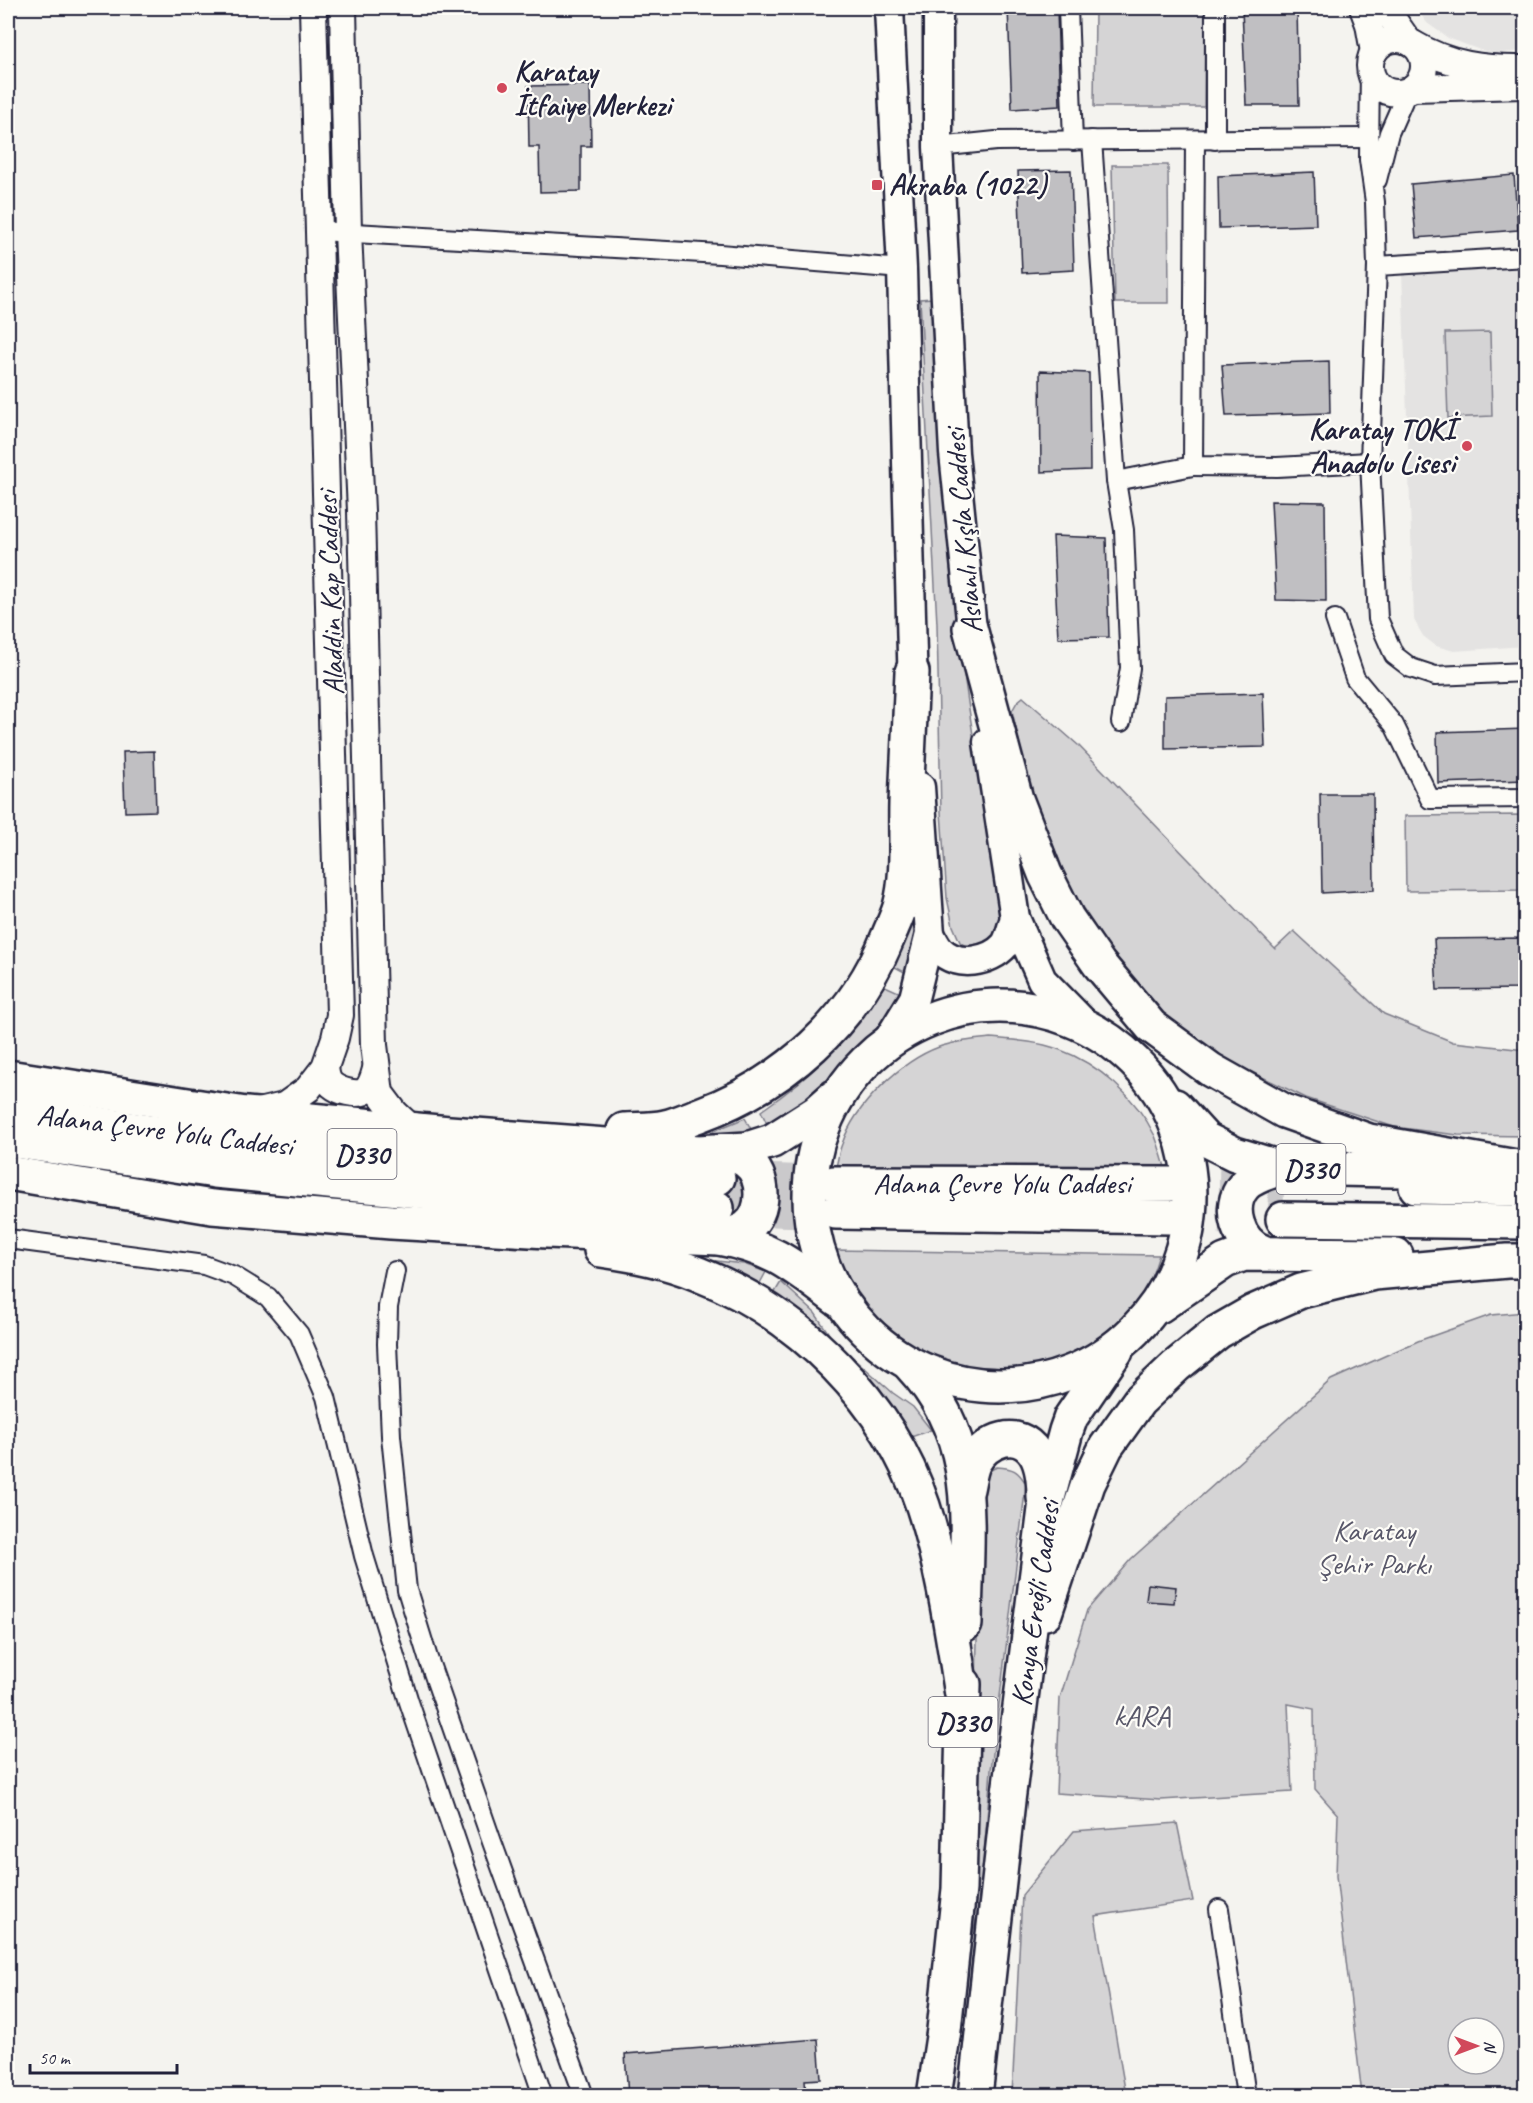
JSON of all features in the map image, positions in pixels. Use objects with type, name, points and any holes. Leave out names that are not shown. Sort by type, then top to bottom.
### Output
[{"type":"highway","points":[[970,628],[1016,799],[1045,874],[1067,918],[1099,964],[1152,1026],[1211,1070],[1284,1111],[1369,1141],[1524,1175]]},
{"type":"highway","points":[[503,1138],[666,1127],[731,1103],[776,1076],[806,1054],[840,1019],[879,958],[900,907],[906,862],[912,672]]},
{"type":"highway","points":[[8,1173],[212,1207],[391,1222],[547,1231],[718,1194],[747,1149],[772,1141],[816,1113],[844,1088],[863,1065],[885,1045],[915,1026],[949,1013],[984,1006],[1020,1007],[1056,1014],[1089,1028],[1114,1043],[1150,1079],[1172,1114],[1185,1154],[1190,1195],[1186,1237],[1180,1257],[1162,1295],[1151,1312]]},
{"type":"highway","name":"D330","points":[[1136,1063],[1205,1139],[1283,1177],[1392,1170],[1524,1175]]},
{"type":"highway","points":[[8,1077],[246,1114],[503,1138],[699,1152],[740,1242],[778,1256],[844,1305]]},
{"type":"highway","points":[[844,1088],[819,1140],[813,1168],[810,1196],[819,1253],[844,1305],[872,1337],[907,1363],[950,1380],[995,1387],[1040,1383],[1084,1367],[1122,1342],[1151,1312],[1182,1289],[1225,1261],[1244,1254],[1405,1255],[1516,1261]]},
{"type":"highway","name":"Adana Çevre Yolu Caddesi","points":[[8,1109],[149,1132],[718,1194]]},
{"type":"highway","name":"Adana Çevre Yolu Caddesi","points":[[8,1140],[215,1171],[441,1193],[718,1194]]},
{"type":"highway","points":[[1281,1255],[1264,1253],[1252,1246],[1237,1227],[1235,1208],[1238,1194],[1245,1184],[1254,1178],[1283,1177]]},
{"type":"highway","name":"Adana Çevre Yolu Caddesi","points":[[1170,1184],[835,1197],[1170,1217]]},
{"type":"highway","name":"D330","points":[[1283,1219],[1526,1222]]},
{"type":"highway","points":[[391,1222],[593,1248],[668,1263],[700,1274],[753,1302],[776,1316],[820,1351],[843,1374],[880,1419],[895,1443],[922,1504],[936,1550],[964,1707]]},
{"type":"highway","name":"D330","points":[[1024,1677],[1088,1484],[1097,1465],[1106,1447],[1139,1401],[1176,1366],[1218,1332],[1253,1312],[1301,1291],[1374,1273],[1516,1261]]},
{"type":"highway","name":"Konya Ereğli Caddesi","points":[[975,2096],[1008,1801],[1045,1509],[1071,1417],[1122,1342]]},
{"type":"highway","name":"Konya Ereğli Caddesi","points":[[907,1363],[926,1382],[952,1427],[967,1489],[959,1889],[944,2030],[934,2096]]},
{"type":"highway","points":[[967,1489],[973,1464],[983,1449],[996,1440],[1011,1439],[1023,1442],[1034,1452],[1041,1468],[1045,1509]]},
{"type":"main road","name":"Aslanlı Kışla Caddesi","points":[[885,1045],[914,998],[930,934],[912,672],[902,269],[889,8]]},
{"type":"main road","name":"Aslanlı Kışla Caddesi","points":[[939,10],[938,147],[954,453],[970,628],[1015,918],[1042,980],[1089,1028]]},
{"type":"main road","points":[[930,934],[941,951],[961,961],[981,960],[1006,944],[1015,918]]},
{"type":"street","name":"Aladdin Kap Caddesi","points":[[246,1114],[284,1106],[308,1089],[324,1067],[335,1038],[340,1015],[313,8]]},
{"type":"street","name":"Aladdin Kap Caddesi","points":[[343,8],[348,232],[361,511],[376,1069],[380,1093],[394,1113],[408,1125],[448,1133]]},
{"type":"street","points":[[1068,8],[1073,141]]},
{"type":"street","points":[[1215,8],[1215,140]]},
{"type":"street","points":[[1363,8],[1369,24],[1373,79],[1382,89],[1394,93],[1410,90],[1526,85]]},
{"type":"street","points":[[1385,8],[1423,58],[1424,66],[1419,82],[1410,90],[1389,133],[1378,170],[1375,202],[1377,266],[1370,462],[1378,619],[1394,655],[1411,668],[1435,676],[1526,672]]},
{"type":"street","points":[[1375,202],[1371,179],[1369,138],[1372,59],[1381,44],[1397,39],[1410,43],[1436,57],[1454,62],[1500,70],[1526,69]]},
{"type":"street","points":[[938,147],[996,141],[1369,138]]},
{"type":"street","points":[[1092,140],[1116,481],[1124,530],[1130,668],[1121,722]]},
{"type":"street","points":[[1192,466],[1195,140]]},
{"type":"street","points":[[319,231],[720,254],[902,269]]},
{"type":"street","points":[[1377,266],[1526,257]]},
{"type":"street","points":[[1116,481],[1192,466],[1278,466],[1370,462]]},
{"type":"street","points":[[1335,619],[1355,678],[1394,725],[1430,799],[1526,798]]},
{"type":"street","points":[[324,1067],[326,1077],[332,1085],[345,1092],[356,1093],[365,1091],[372,1082],[376,1069]]},
{"type":"street","points":[[8,1239],[204,1265],[234,1276],[268,1297],[299,1334],[326,1397],[364,1556],[408,1702],[543,2096]]},
{"type":"street","points":[[395,1270],[388,1307],[387,1344],[391,1437],[407,1590],[428,1658],[492,1842],[584,2096]]},
{"type":"street","points":[[1219,1909],[1246,2096]]},
{"type":"shaded area","points":[[1416,8],[1525,8],[1525,51],[1496,53],[1480,50],[1448,38],[1427,23]]},
{"type":"shaded area","name":"Karatay TOKİ Anadolu Lisesi","points":[[1525,265],[1525,646],[1454,651],[1436,646],[1423,636],[1414,620],[1402,272]]},
{"type":"green space","points":[[1095,8],[1205,8],[1204,107],[1094,107]]},
{"type":"green space","points":[[1112,165],[1168,165],[1169,303],[1115,303]]},
{"type":"green space","points":[[932,298],[941,460],[954,601],[966,692],[1002,916],[997,941],[971,950],[960,942],[953,926],[947,898],[941,812],[937,624],[920,299]]},
{"type":"green space","points":[[1490,332],[1492,416],[1448,418],[1445,333]]},
{"type":"green space","points":[[1023,697],[1078,745],[1275,949],[1294,931],[1384,1014],[1453,1042],[1525,1050],[1525,1136],[1458,1135],[1394,1127],[1306,1098],[1229,1061],[1166,1016],[1120,964],[1072,892],[1029,785],[1012,711]]},
{"type":"green space","points":[[1525,815],[1525,890],[1406,891],[1405,816]]},
{"type":"green space","points":[[912,912],[916,943],[914,959],[908,974],[893,966]]},
{"type":"green space","points":[[883,985],[903,994],[882,1027],[832,1075],[819,1096],[773,1137],[761,1111],[798,1083],[829,1055],[870,1005]]},
{"type":"green space","points":[[990,1038],[1050,1046],[1073,1055],[1102,1073],[1138,1108],[1155,1136],[1165,1167],[836,1167],[842,1144],[857,1114],[881,1086],[895,1074],[924,1054],[939,1047]]},
{"type":"green space","points":[[745,1118],[759,1144],[689,1141]]},
{"type":"green space","points":[[834,1250],[1159,1255],[1138,1303],[1128,1318],[1104,1343],[1074,1363],[1043,1375],[1010,1379],[976,1376],[943,1367],[912,1352],[885,1333],[862,1308],[844,1280]]},
{"type":"green space","points":[[672,1256],[744,1264],[766,1272],[752,1298]]},
{"type":"green space","points":[[781,1282],[815,1313],[831,1337],[893,1393],[913,1407],[931,1430],[900,1441],[765,1309]]},
{"type":"green space","name":"Karatay Şehir Parkı","points":[[1525,1312],[1525,2095],[1362,2095],[1336,1876],[1338,1815],[1315,1789],[1314,1709],[1288,1704],[1292,1792],[1161,1800],[1056,1793],[1060,1698],[1087,1610],[1131,1559],[1331,1380],[1418,1341],[1491,1315]]},
{"type":"green space","points":[[997,1467],[1014,1471],[1026,1484],[991,1770],[980,1904],[971,1942],[967,1937],[974,1784],[980,1496],[986,1475]]},
{"type":"green space","points":[[1177,1823],[1193,1901],[1095,1916],[1126,2095],[1012,2095],[1022,1895],[1074,1831]]},
{"type":"building","points":[[1008,8],[1057,9],[1060,106],[1012,109]]},
{"type":"building","points":[[1242,8],[1297,8],[1299,105],[1246,105]]},
{"type":"building","points":[[590,85],[591,146],[581,146],[581,191],[540,192],[539,147],[529,147],[528,86]]},
{"type":"building","points":[[1071,170],[1074,270],[1022,273],[1018,171]]},
{"type":"building","points":[[1314,172],[1316,225],[1219,228],[1218,176]]},
{"type":"building","points":[[1514,175],[1518,230],[1416,238],[1411,184]]},
{"type":"building","points":[[1329,361],[1330,413],[1226,416],[1222,365]]},
{"type":"building","points":[[1040,371],[1089,373],[1090,470],[1041,472]]},
{"type":"building","points":[[1271,501],[1325,502],[1326,601],[1276,600]]},
{"type":"building","points":[[1053,536],[1106,538],[1109,637],[1058,638]]},
{"type":"building","points":[[1263,693],[1265,747],[1165,749],[1165,696]]},
{"type":"building","points":[[1526,729],[1526,780],[1438,783],[1437,732]]},
{"type":"building","points":[[154,751],[156,811],[125,812],[123,752]]},
{"type":"building","points":[[1320,794],[1373,794],[1374,890],[1322,893]]},
{"type":"building","points":[[1526,938],[1526,989],[1437,990],[1434,939]]},
{"type":"building","points":[[1148,1584],[1176,1587],[1174,1603],[1146,1601]]},
{"type":"building","points":[[818,2039],[821,2079],[805,2080],[806,2096],[628,2096],[625,2054]]},
{"type":"tunnel","points":[[718,1178],[834,1183]]},
{"type":"tunnel","points":[[1170,1184],[1284,1186]]},
{"type":"tunnel","points":[[717,1208],[836,1212]]},
{"type":"tunnel","points":[[1170,1217],[1283,1219]]},
{"type":"place","name":"Karatay İtfaiye Merkezi","points":[[502,88]]},
{"type":"place","name":"Akraba (1022)","points":[[877,185]]},
{"type":"place","name":"Karatay TOKİ Anadolu Lisesi","points":[[1467,446]]},
{"type":"park label","name":"kARA","points":[[1142,1715]]}]
